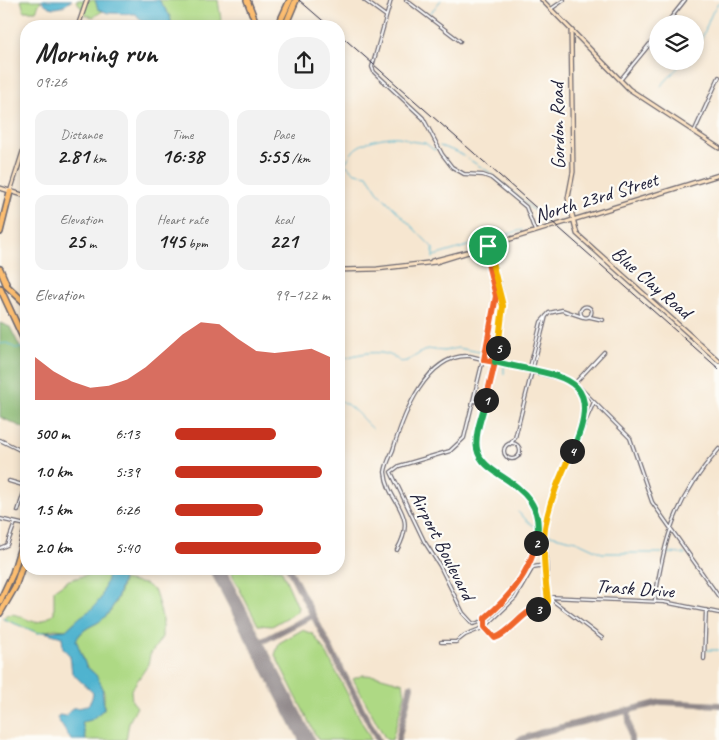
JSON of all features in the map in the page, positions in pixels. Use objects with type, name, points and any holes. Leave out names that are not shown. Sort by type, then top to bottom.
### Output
[{"type":"highway","points":[[247,0],[255,20]]},
{"type":"highway","points":[[281,20],[289,1]]},
{"type":"highway","points":[[288,20],[295,3]]},
{"type":"highway","points":[[0,222],[10,192]]},
{"type":"highway","points":[[0,232],[10,192]]},
{"type":"highway","points":[[0,269],[8,286],[20,298]]},
{"type":"highway","points":[[0,288],[20,331]]},
{"type":"highway","points":[[0,600],[13,573],[20,550]]},
{"type":"highway","points":[[0,613],[15,587],[20,572]]},
{"type":"main road","points":[[80,20],[86,0]]},
{"type":"main road","points":[[542,0],[619,81],[641,98],[719,148]]},
{"type":"main road","name":"Gordon Road","points":[[572,31],[573,172],[568,198],[573,220]]},
{"type":"main road","points":[[10,192],[20,161]]},
{"type":"main road","name":"North 23rd Street","points":[[345,270],[383,269],[432,262],[719,174]]},
{"type":"main road","points":[[0,188],[20,194]]},
{"type":"main road","name":"Blue Clay Road","points":[[573,220],[577,234],[582,240],[719,361]]},
{"type":"street","points":[[364,0],[386,16]]},
{"type":"street","points":[[391,0],[373,64],[374,72],[423,118],[442,154],[452,167],[464,174],[483,175],[491,178],[526,207],[534,231]]},
{"type":"street","points":[[406,0],[460,41]]},
{"type":"street","points":[[551,9],[564,0]]},
{"type":"street","points":[[673,15],[685,0]]},
{"type":"street","points":[[619,81],[649,45]]},
{"type":"street","points":[[694,132],[719,77]]},
{"type":"street","name":"Airport Boulevard","points":[[484,247],[503,306],[501,335],[476,441],[478,452],[484,462],[516,485],[526,496],[533,507],[538,530],[535,548],[520,581],[504,602],[485,618],[473,624],[466,618],[440,566],[424,541],[392,472],[399,466],[450,451],[464,438],[484,360],[496,296],[484,247]]},
{"type":"street","points":[[574,313],[585,307],[590,308],[592,312],[590,316]]},
{"type":"street","points":[[515,438],[505,447],[504,453],[511,459],[519,454],[515,438],[546,316],[558,310],[603,320]]},
{"type":"street","points":[[581,310],[583,317]]},
{"type":"street","points":[[575,385],[604,352]]},
{"type":"street","points":[[398,550],[406,529],[401,507],[386,479],[387,463],[408,406],[444,362],[456,357],[470,356],[562,379],[575,385],[594,402],[632,441],[650,497],[719,597]]},
{"type":"street","points":[[575,385],[585,403],[586,413],[582,430]]},
{"type":"street","points":[[474,401],[485,404]]},
{"type":"street","points":[[485,618],[485,627],[495,638],[504,635],[530,610],[546,608],[548,597],[545,525],[561,476],[594,402]]},
{"type":"street","points":[[0,440],[20,450]]},
{"type":"street","points":[[510,444],[516,445]]},
{"type":"street","points":[[654,601],[670,527],[688,489],[719,449]]},
{"type":"street","points":[[9,481],[20,484]]},
{"type":"street","points":[[18,511],[20,505]]},
{"type":"street","points":[[0,519],[20,524]]},
{"type":"street","points":[[0,548],[6,545],[14,522]]},
{"type":"street","points":[[441,642],[456,642],[465,635],[485,627],[515,598],[533,568],[546,565]]},
{"type":"street","points":[[548,597],[602,638]]},
{"type":"street","name":"Trask Drive","points":[[548,597],[654,601],[719,613]]},
{"type":"street","points":[[704,659],[706,610]]},
{"type":"green space","points":[[21,0],[41,0],[36,11],[24,11]]},
{"type":"green space","points":[[76,0],[95,0],[98,8],[103,11],[93,17],[86,15]]},
{"type":"green space","points":[[159,0],[218,0],[221,20],[171,20]]},
{"type":"green space","points":[[0,323],[10,327],[20,347],[20,426],[0,417]]},
{"type":"green space","points":[[87,575],[108,575],[102,596],[96,606],[66,630],[55,629],[38,633],[3,619],[6,615],[13,614],[34,622],[46,619],[54,613],[54,590],[69,580]]},
{"type":"green space","points":[[232,575],[284,575],[298,607],[297,612],[272,626],[258,625]]},
{"type":"green space","points":[[123,580],[145,584],[155,591],[162,617],[162,637],[150,655],[148,665],[131,690],[132,701],[137,707],[129,722],[126,740],[86,740],[82,722],[91,720],[104,709],[104,692],[96,675],[86,666],[76,640],[88,628],[102,620],[111,610],[120,592]]},
{"type":"green space","points":[[302,630],[313,634],[327,654],[371,740],[318,740],[275,655],[279,643]]},
{"type":"green space","points":[[363,675],[378,676],[403,683],[405,694],[392,740],[387,740],[384,736],[353,679]]},
{"type":"water","points":[[41,0],[72,0],[60,7],[52,8]]},
{"type":"water","points":[[95,0],[159,0],[171,20],[140,20],[136,14],[108,13],[98,9]]},
{"type":"water","points":[[108,575],[123,575],[113,607],[103,619],[85,630],[76,640],[86,666],[96,675],[102,686],[104,709],[91,720],[82,722],[86,740],[71,740],[57,718],[59,715],[66,716],[72,708],[87,705],[91,701],[93,693],[72,673],[70,656],[63,648],[62,637],[44,632],[66,630],[92,609],[101,598]]},
{"type":"waterway","points":[[429,15],[441,0]]},
{"type":"waterway","points":[[704,33],[712,13],[719,2]]},
{"type":"waterway","points":[[661,86],[676,70]]},
{"type":"waterway","points":[[345,163],[358,147],[381,138],[404,138],[409,141],[425,143],[434,150],[437,148]]},
{"type":"waterway","points":[[440,146],[457,152],[489,172],[547,222]]},
{"type":"waterway","points":[[345,164],[355,173],[367,175],[378,192],[433,248],[433,258]]},
{"type":"waterway","points":[[434,256],[522,230]]},
{"type":"waterway","points":[[0,344],[7,343],[15,348],[20,348]]},
{"type":"waterway","points":[[345,358],[362,354],[379,353],[387,354],[400,362],[407,361],[427,349],[444,351],[458,348],[480,352]]},
{"type":"waterway","points":[[501,357],[504,358],[504,363]]},
{"type":"waterway","points":[[504,367],[504,374]]},
{"type":"waterway","points":[[345,404],[372,428]]},
{"type":"waterway","points":[[518,512],[534,527]]},
{"type":"waterway","points":[[546,534],[576,541],[602,553],[662,553]]},
{"type":"waterway","points":[[666,553],[685,554]]},
{"type":"waterway","points":[[2,618],[38,633],[45,632]]},
{"type":"waterway","points":[[707,650],[719,650]]},
{"type":"taxiway","points":[[292,575],[378,740]]},
{"type":"taxiway","points":[[257,644],[313,615]]},
{"type":"taxiway","points":[[398,740],[411,686]]},
{"type":"taxiway","points":[[519,740],[539,733],[661,702],[719,705]]},
{"type":"taxiway","points":[[628,710],[631,740]]},
{"type":"runway","points":[[220,575],[307,740]]},
{"type":"railway","points":[[299,0],[322,20]]},
{"type":"railway","points":[[345,39],[719,369]]},
{"type":"route","points":[[488,246],[484,247],[496,291],[496,301],[484,360],[495,362],[476,441],[477,448],[479,456],[484,462],[516,485],[526,496],[533,507],[538,523],[538,537],[535,548],[520,581],[504,602],[485,618],[485,627],[495,638],[504,635],[530,610],[546,608],[548,605],[544,541],[545,525],[561,476],[582,430],[586,408],[580,391],[572,383],[495,362],[501,335],[503,306],[501,290],[488,246]]}]
